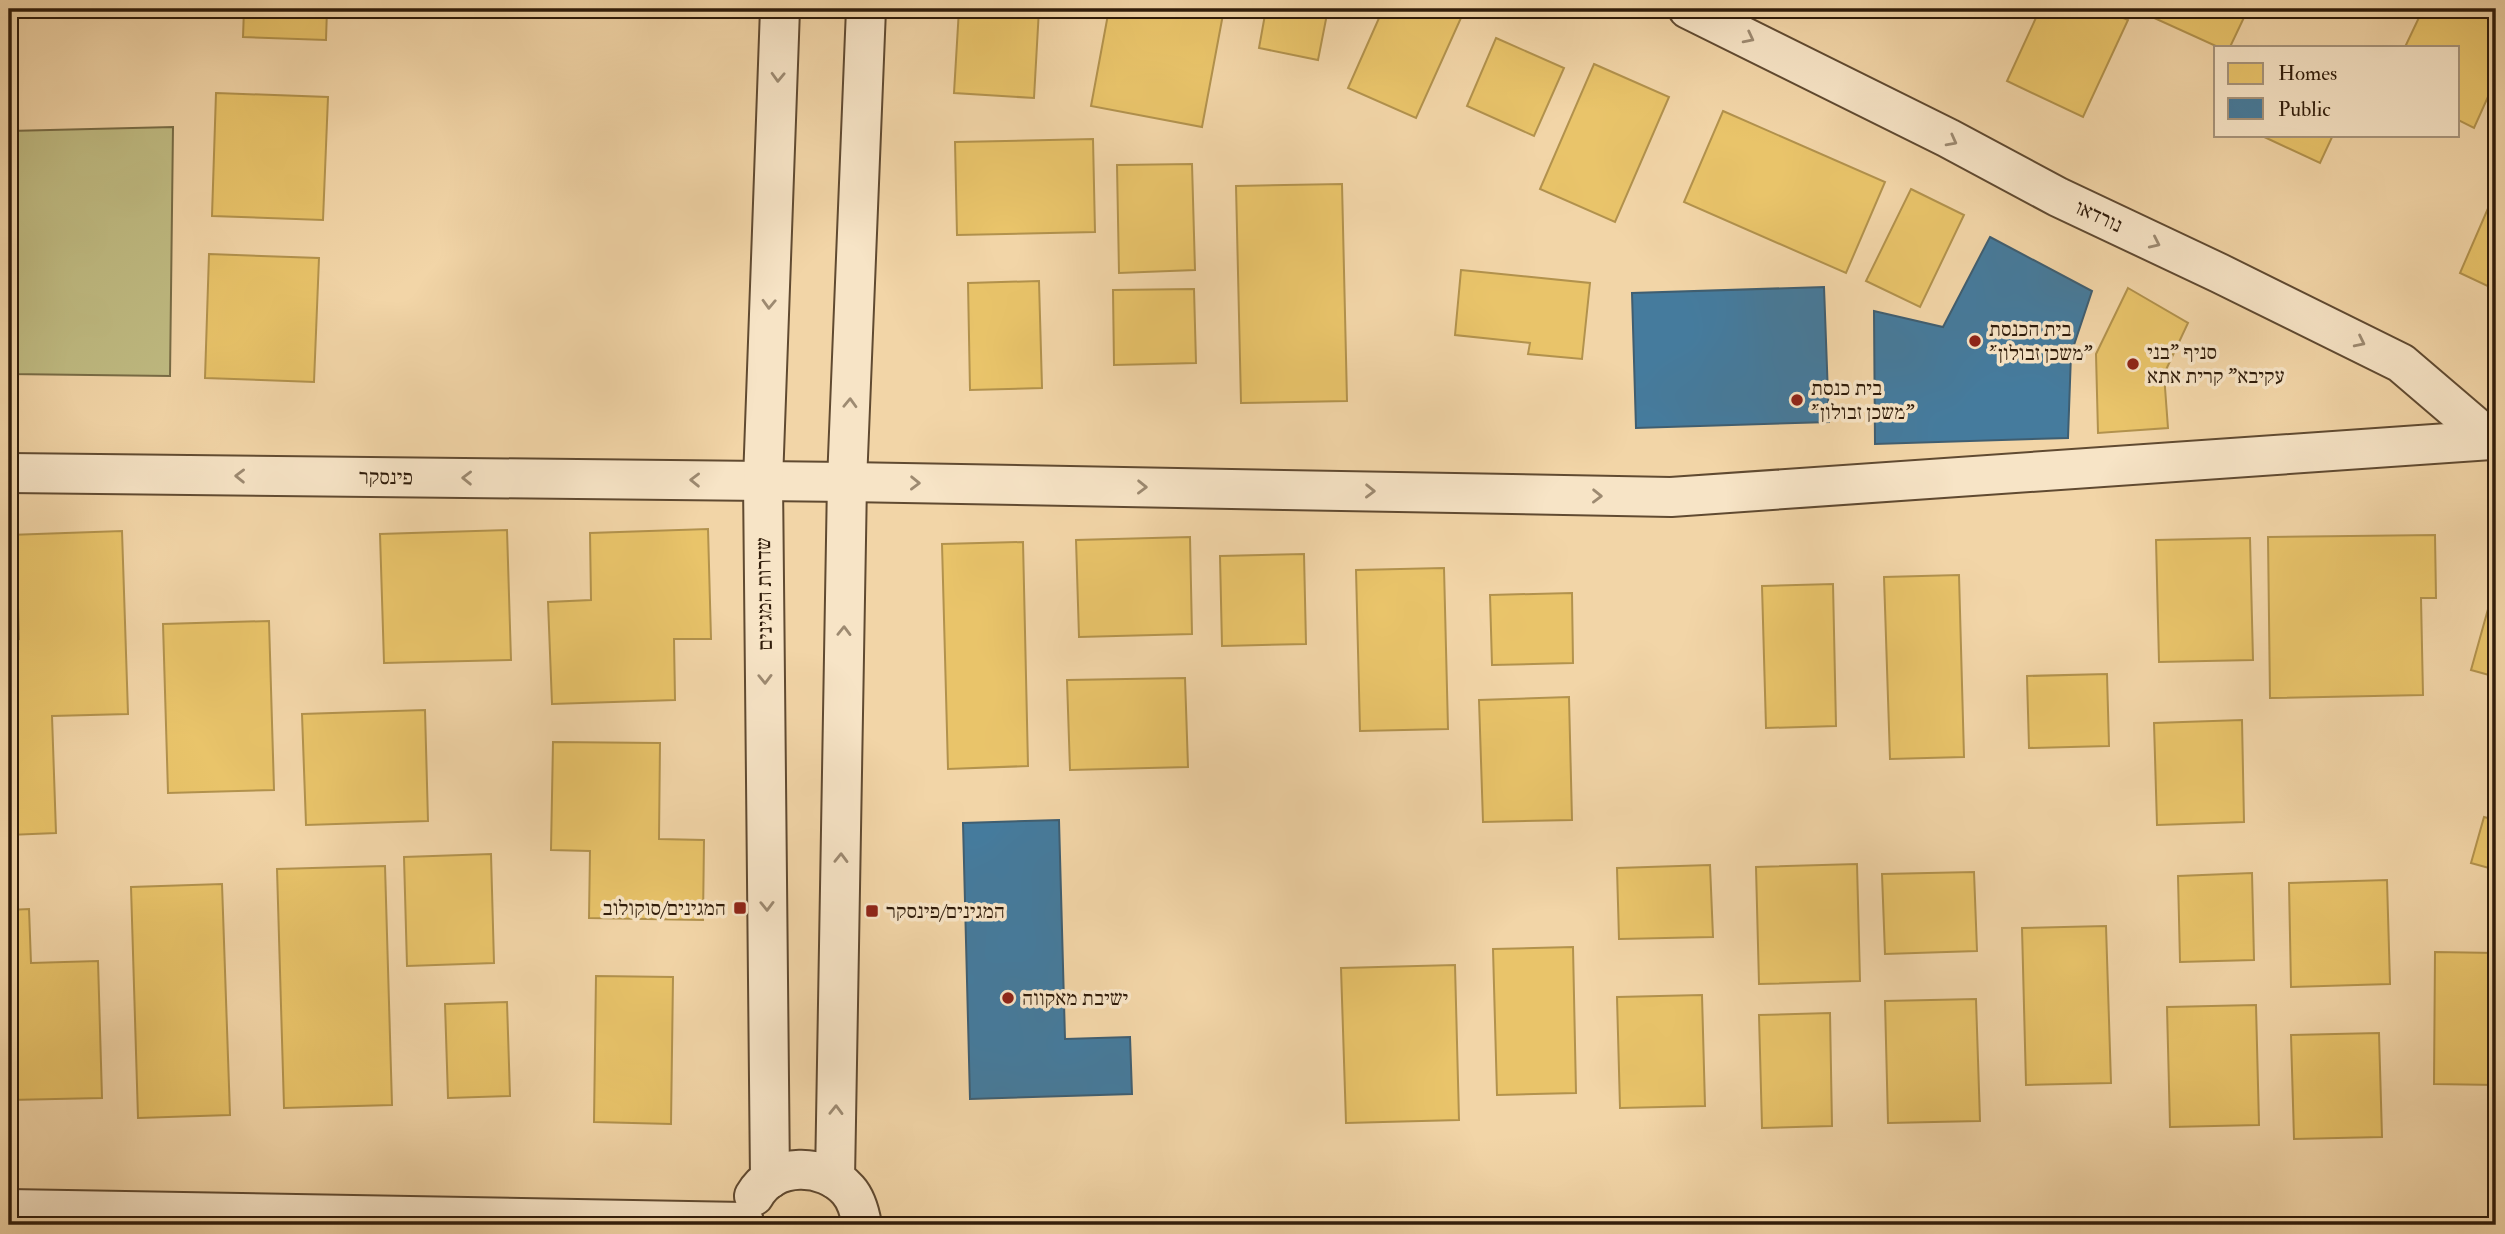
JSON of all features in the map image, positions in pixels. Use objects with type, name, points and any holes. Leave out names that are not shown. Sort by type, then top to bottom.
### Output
[{"type":"street","name":"שדרות המגינים","points":[[770,1179],[763,481],[780,9]]},
{"type":"street","points":[[835,1178],[847,482],[866,9]]},
{"type":"street","name":"נורדאו","points":[[1688,9],[1936,132],[2058,197],[2401,363],[2494,441]]},
{"type":"street","name":"פינסקר","points":[[9,473],[847,482],[1671,497],[2494,441]]},
{"type":"street","points":[[9,1209],[744,1224],[748,1206],[757,1191],[770,1179],[786,1171],[802,1169],[820,1171],[835,1178],[850,1192],[859,1209],[862,1225]]},
{"type":"shaded area","points":[[173,127],[170,376],[9,374],[9,131]]},
{"type":"building: Homes","points":[[9,9],[218,9],[218,17],[9,16]]},
{"type":"building: Homes","points":[[244,9],[327,9],[326,40],[243,37]]},
{"type":"building: Homes","points":[[959,9],[1039,9],[1034,98],[954,93]]},
{"type":"building: Homes","points":[[1109,9],[1224,9],[1202,127],[1091,106]]},
{"type":"building: Homes","points":[[1266,9],[1328,9],[1318,60],[1259,48]]},
{"type":"building: Homes","points":[[1383,9],[1465,9],[1416,118],[1348,88]]},
{"type":"building: Homes","points":[[2040,9],[2103,9],[2128,20],[2083,117],[2007,81]]},
{"type":"building: Homes","points":[[2156,9],[2248,9],[2230,46],[2216,46],[2152,17]]},
{"type":"building: Homes","points":[[2423,9],[2488,9],[2496,12],[2496,79],[2474,128],[2460,121],[2460,46],[2405,46]]},
{"type":"building: Homes","points":[[1496,38],[1564,68],[1534,136],[1467,106]]},
{"type":"building: Homes","points":[[1594,64],[1669,97],[1615,222],[1540,189]]},
{"type":"building: Homes","points":[[216,93],[328,97],[323,220],[212,216]]},
{"type":"building: Homes","points":[[1723,111],[1885,182],[1846,273],[1684,202]]},
{"type":"building: Homes","points":[[2262,136],[2333,136],[2320,163]]},
{"type":"building: Homes","points":[[1093,139],[1095,232],[957,235],[955,142]]},
{"type":"building: Homes","points":[[1192,164],[1195,270],[1119,273],[1117,165]]},
{"type":"building: Homes","points":[[1342,184],[1347,401],[1241,403],[1236,186]]},
{"type":"building: Homes","points":[[1911,189],[1964,215],[1920,307],[1866,281]]},
{"type":"building: Homes","points":[[2496,190],[2496,290],[2460,273]]},
{"type":"building: Homes","points":[[209,254],[319,258],[314,382],[205,378]]},
{"type":"building: Homes","points":[[1461,270],[1590,283],[1582,359],[1528,354],[1530,343],[1455,335]]},
{"type":"building: Homes","points":[[1039,281],[1042,388],[970,390],[968,283]]},
{"type":"building: Homes","name":"סניף \"בני עקיבא\" קרית אתא","points":[[2128,288],[2188,323],[2164,374],[2168,428],[2098,433],[2096,354]]},
{"type":"building: Homes","points":[[1194,289],[1196,363],[1114,365],[1113,290]]},
{"type":"building: Homes","points":[[708,529],[711,639],[674,639],[675,700],[552,704],[548,602],[591,600],[590,533]]},
{"type":"building: Homes","points":[[507,530],[511,660],[384,663],[380,534]]},
{"type":"building: Homes","points":[[122,531],[128,714],[52,716],[56,833],[9,835],[9,640],[19,639],[18,607],[9,607],[9,535]]},
{"type":"building: Homes","points":[[2435,535],[2436,598],[2421,598],[2423,695],[2270,698],[2268,537]]},
{"type":"building: Homes","points":[[1190,537],[1192,634],[1079,637],[1076,540]]},
{"type":"building: Homes","points":[[2250,538],[2253,660],[2159,662],[2156,540]]},
{"type":"building: Homes","points":[[1023,542],[1028,766],[948,769],[942,544]]},
{"type":"building: Homes","points":[[1304,554],[1306,644],[1222,646],[1220,556]]},
{"type":"building: Homes","points":[[1444,568],[1448,729],[1360,731],[1356,570]]},
{"type":"building: Homes","points":[[1959,575],[1964,757],[1890,759],[1884,577]]},
{"type":"building: Homes","points":[[1833,584],[1836,726],[1766,728],[1762,586]]},
{"type":"building: Homes","points":[[1572,593],[1573,663],[1492,665],[1490,595]]},
{"type":"building: Homes","points":[[2490,602],[2496,604],[2496,677],[2471,670]]},
{"type":"building: Homes","points":[[269,621],[274,790],[168,793],[163,624]]},
{"type":"building: Homes","points":[[2107,674],[2109,746],[2029,748],[2027,676]]},
{"type":"building: Homes","points":[[1185,678],[1188,767],[1070,770],[1067,680]]},
{"type":"building: Homes","points":[[1569,697],[1572,820],[1483,822],[1479,700]]},
{"type":"building: Homes","points":[[425,710],[428,821],[306,825],[302,714]]},
{"type":"building: Homes","points":[[2242,720],[2244,822],[2157,825],[2154,723]]},
{"type":"building: Homes","points":[[553,742],[660,743],[659,839],[704,840],[703,920],[589,918],[590,851],[551,850]]},
{"type":"building: Homes","points":[[2484,817],[2496,820],[2496,870],[2471,863]]},
{"type":"building: Homes","points":[[491,854],[494,963],[407,966],[404,857]]},
{"type":"building: Homes","points":[[1857,864],[1860,981],[1759,984],[1756,867]]},
{"type":"building: Homes","points":[[1710,865],[1713,937],[1619,939],[1617,868]]},
{"type":"building: Homes","points":[[385,866],[392,1105],[284,1108],[277,869]]},
{"type":"building: Homes","points":[[1974,872],[1977,951],[1885,954],[1882,874]]},
{"type":"building: Homes","points":[[2252,873],[2254,960],[2180,962],[2178,876]]},
{"type":"building: Homes","points":[[2387,880],[2390,984],[2291,987],[2289,883]]},
{"type":"building: Homes","points":[[222,884],[230,1115],[138,1118],[131,887]]},
{"type":"building: Homes","points":[[29,909],[31,963],[98,961],[102,1098],[9,1100],[9,910]]},
{"type":"building: Homes","points":[[2106,926],[2111,1083],[2026,1085],[2022,928]]},
{"type":"building: Homes","points":[[1573,947],[1576,1093],[1497,1095],[1493,949]]},
{"type":"building: Homes","points":[[2435,952],[2496,953],[2496,1085],[2434,1084]]},
{"type":"building: Homes","points":[[1455,965],[1459,1120],[1346,1123],[1341,968]]},
{"type":"building: Homes","points":[[596,976],[673,977],[671,1124],[594,1122]]},
{"type":"building: Homes","points":[[1702,995],[1705,1106],[1620,1108],[1617,997]]},
{"type":"building: Homes","points":[[1976,999],[1980,1121],[1888,1123],[1885,1001]]},
{"type":"building: Homes","points":[[507,1002],[510,1096],[448,1098],[445,1004]]},
{"type":"building: Homes","points":[[2256,1005],[2259,1125],[2170,1127],[2167,1007]]},
{"type":"building: Homes","points":[[1830,1013],[1832,1126],[1762,1128],[1759,1015]]},
{"type":"building: Homes","points":[[2379,1033],[2382,1137],[2294,1139],[2291,1035]]},
{"type":"building: Public","name":"בית הכנסת \"משכן זבולון\"","points":[[1990,237],[2092,291],[2071,354],[2068,438],[1875,444],[1874,311],[1943,327]]},
{"type":"building: Public","points":[[1824,287],[1829,422],[1636,428],[1632,293]]},
{"type":"building: Public","points":[[1059,820],[1065,1039],[1130,1037],[1132,1094],[970,1099],[963,823]]},
{"type":"place","name":"בית הכנסת \"משכן זבולון\"","points":[[1975,341]]},
{"type":"place","name":"סניף \"בני עקיבא\" קרית אתא","points":[[2133,364]]},
{"type":"place","name":"בית כנסת \"משכן זבולון\"","points":[[1797,400]]},
{"type":"place","name":"המגינים/סוקולוב","points":[[740,908]]},
{"type":"place","name":"המגינים/פינסקר","points":[[872,911]]},
{"type":"place","name":"ישיבת מאקווה","points":[[1008,998]]}]
